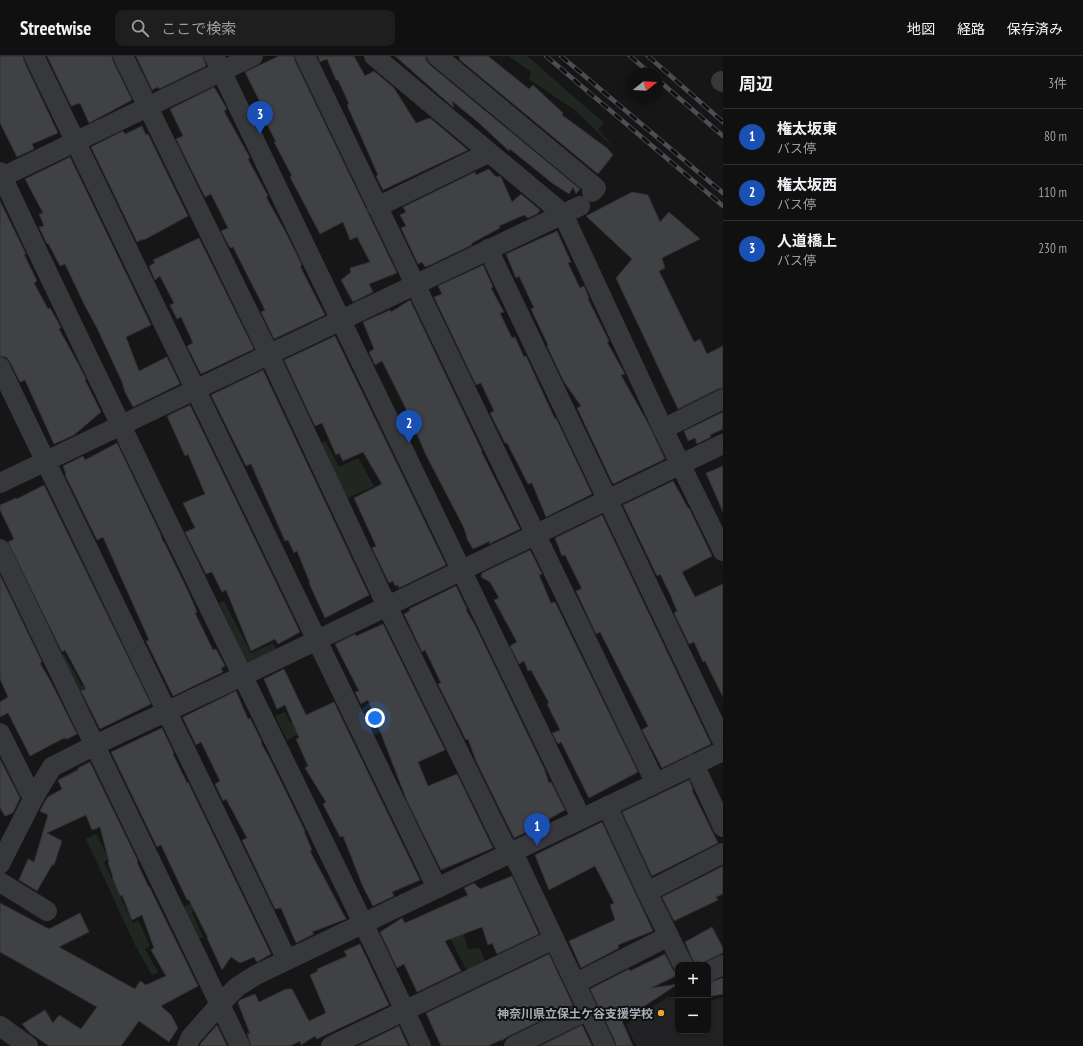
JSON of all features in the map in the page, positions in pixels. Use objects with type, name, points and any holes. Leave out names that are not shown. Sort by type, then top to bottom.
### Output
[{"type":"street","points":[[34,56],[437,888]]},
{"type":"street","points":[[122,56],[503,842],[518,863],[605,1046]]},
{"type":"street","points":[[252,56],[218,63],[147,108],[1,176],[242,676],[364,923],[421,1046]]},
{"type":"street","points":[[305,56],[655,782]]},
{"type":"street","points":[[374,56],[562,214],[663,429],[723,551]]},
{"type":"street","points":[[0,483],[562,214],[586,199],[596,188],[437,56]]},
{"type":"street","points":[[218,63],[581,818]]},
{"type":"street","points":[[377,207],[488,152]]},
{"type":"street","points":[[488,250],[606,500],[723,742]]},
{"type":"street","points":[[0,367],[287,960]]},
{"type":"street","points":[[663,429],[723,399]]},
{"type":"street","points":[[0,864],[35,795],[52,767],[95,744],[318,640],[723,444]]},
{"type":"street","points":[[0,549],[240,1046]]},
{"type":"street","points":[[0,733],[29,791],[35,795]]},
{"type":"street","points":[[187,1046],[190,1037],[220,1004],[237,988],[256,975],[655,782],[723,751]]},
{"type":"street","points":[[694,764],[723,827]]},
{"type":"street","points":[[607,806],[682,962]]},
{"type":"street","points":[[647,892],[723,853]]},
{"type":"street","points":[[0,882],[47,911]]},
{"type":"street","points":[[576,983],[669,936]]},
{"type":"street","points":[[331,1046],[554,939]]},
{"type":"street","points":[[711,971],[723,965]]},
{"type":"street","points":[[514,1046],[588,1010]]},
{"type":"street","points":[[0,1026],[28,1046]]},
{"type":"shaded area","points":[[509,56],[527,56],[604,123],[598,129],[615,149],[576,111],[529,79],[531,72]]},
{"type":"shaded area","points":[[325,441],[339,467],[358,458],[374,486],[346,499],[319,445]]},
{"type":"shaded area","points":[[224,601],[251,653],[273,643],[276,650],[247,664],[219,603]]},
{"type":"shaded area","points":[[64,654],[82,686],[106,676],[109,680],[80,695],[61,656]]},
{"type":"shaded area","points":[[285,712],[290,723],[307,716],[313,727],[287,740],[275,716]]},
{"type":"shaded area","points":[[96,834],[109,859],[104,862],[133,923],[138,920],[150,946],[145,949],[158,972],[152,975],[135,945],[86,839]]},
{"type":"shaded area","points":[[214,893],[216,900],[192,912],[203,937],[197,939],[183,907]]},
{"type":"shaded area","points":[[463,932],[468,949],[480,948],[485,961],[467,971],[450,938]]},
{"type":"shaded area","name":"神奈川県立保土ケ谷支援学校","points":[[668,997],[675,997],[675,1034],[711,1034],[711,1000],[723,997],[723,1046],[636,1046],[626,1024]]},
{"type":"building","points":[[0,56],[23,56],[58,133],[32,144],[34,149],[17,157],[0,123]]},
{"type":"building","points":[[47,56],[112,56],[132,100],[89,123],[80,103],[71,106]]},
{"type":"building","points":[[136,56],[203,56],[206,66],[159,89],[158,87],[152,90]]},
{"type":"building","points":[[279,56],[294,56],[295,61],[397,273],[369,284],[373,292],[353,302],[341,280],[351,272],[350,268],[370,262],[357,237],[350,240],[343,222],[320,234],[290,177],[292,176],[274,142],[276,142],[258,106],[261,104],[245,72]]},
{"type":"building","points":[[318,56],[354,56],[365,76],[374,71],[394,88],[416,123],[430,118],[468,150],[383,190],[338,80],[336,80],[327,59],[320,62]]},
{"type":"building","points":[[395,56],[426,56],[426,60],[430,65],[580,189],[576,194],[573,187],[569,194],[552,183],[510,149],[509,151],[479,123],[452,101],[454,108]]},
{"type":"building","points":[[459,56],[488,56],[529,89],[533,85],[563,113],[562,115],[607,148],[613,155],[598,174],[460,60]]},
{"type":"building","points":[[214,87],[227,109],[224,111],[250,158],[248,159],[268,196],[266,197],[302,265],[300,266],[325,315],[274,339],[261,312],[265,310],[233,247],[230,248],[221,231],[228,228],[211,194],[205,197],[176,139],[183,136],[170,109]]},
{"type":"building","points":[[142,126],[146,135],[148,134],[188,216],[144,240],[143,239],[137,242],[91,147],[123,131],[125,134]]},
{"type":"building","points":[[70,157],[151,325],[126,337],[139,371],[167,357],[180,384],[133,407],[98,330],[65,264],[60,266],[48,243],[47,244],[39,227],[44,226],[39,214],[43,213],[25,179]]},
{"type":"building","points":[[489,169],[496,177],[501,177],[512,202],[521,194],[540,210],[537,214],[528,218],[524,215],[499,226],[500,228],[472,243],[472,245],[428,266],[425,267],[422,262],[418,264],[401,228],[406,226],[400,215],[406,212],[403,207],[475,172],[476,175]]},
{"type":"building","points":[[632,192],[648,195],[660,222],[669,212],[700,239],[662,258],[665,268],[659,271],[694,342],[700,339],[707,354],[723,346],[723,388],[718,389],[678,409],[616,278],[632,259],[586,216]]},
{"type":"building","points":[[0,201],[26,254],[24,254],[37,281],[34,283],[48,309],[50,308],[57,320],[61,328],[59,329],[80,367],[101,412],[74,435],[54,444],[25,380],[20,382],[10,362],[6,357],[0,356]]},
{"type":"building","points":[[557,231],[571,262],[568,263],[580,288],[584,286],[589,298],[588,299],[609,341],[607,342],[625,374],[621,375],[649,425],[665,459],[613,484],[577,408],[581,406],[564,382],[531,309],[534,308],[519,276],[516,278],[506,254]]},
{"type":"building","points":[[199,238],[254,349],[201,374],[187,346],[193,343],[181,317],[177,319],[170,305],[174,303],[160,276],[155,280],[149,266],[155,263],[153,260]]},
{"type":"building","points":[[483,265],[493,287],[491,288],[504,312],[500,313],[512,338],[515,337],[524,357],[526,356],[592,494],[546,517],[532,483],[528,484],[507,443],[505,443],[490,413],[494,411],[481,383],[476,385],[434,297],[442,294],[438,286]]},
{"type":"building","points":[[410,300],[481,451],[520,529],[489,544],[490,541],[473,549],[466,537],[463,526],[426,455],[414,425],[382,361],[375,365],[369,352],[374,349],[363,322],[390,310],[391,312]]},
{"type":"building","points":[[335,336],[446,565],[399,588],[398,585],[395,586],[393,581],[389,583],[372,548],[376,546],[354,498],[382,484],[363,452],[343,461],[339,453],[336,455],[322,423],[315,426],[284,360]]},
{"type":"building","points":[[263,370],[369,595],[325,618],[309,583],[297,551],[294,553],[288,540],[285,541],[251,464],[246,466],[211,395]]},
{"type":"building","points":[[190,405],[300,632],[278,644],[275,639],[251,651],[226,590],[222,592],[212,572],[206,574],[185,532],[195,528],[183,503],[205,494],[188,454],[185,456],[167,416]]},
{"type":"building","points":[[723,412],[723,429],[710,435],[711,437],[697,444],[695,438],[688,441],[684,431]]},
{"type":"building","points":[[117,443],[163,542],[188,591],[197,612],[195,613],[213,650],[216,649],[225,666],[221,668],[223,672],[173,696],[146,641],[149,640],[103,537],[97,540],[65,475],[63,466],[83,456],[85,460]]},
{"type":"building","points":[[723,466],[723,512],[706,473]]},
{"type":"building","points":[[673,481],[689,508],[712,556],[682,572],[695,597],[723,584],[723,697],[705,661],[703,662],[694,642],[689,644],[674,613],[677,611],[670,594],[660,574],[657,576],[623,505]]},
{"type":"building","points":[[44,485],[151,704],[100,729],[81,691],[86,689],[65,650],[62,652],[8,542],[14,539],[0,510],[0,505],[16,498],[17,499]]},
{"type":"building","points":[[602,515],[711,744],[662,768],[642,730],[648,726],[600,632],[596,634],[576,591],[581,589],[581,587],[565,555],[562,556],[555,538]]},
{"type":"building","points":[[530,550],[542,574],[539,575],[551,603],[555,602],[638,772],[589,798],[561,742],[558,744],[552,733],[560,730],[547,704],[549,703],[531,670],[528,671],[524,661],[519,664],[510,646],[517,642],[494,600],[499,598],[490,582],[481,577],[482,573]]},
{"type":"building","points":[[0,575],[42,662],[40,663],[77,734],[67,739],[64,738],[30,756],[8,713],[0,717],[0,702],[8,697],[0,679]]},
{"type":"building","points":[[456,586],[467,609],[466,610],[475,625],[544,768],[549,783],[551,782],[565,810],[549,819],[550,821],[514,838],[476,761],[468,739],[466,740],[438,684],[441,683],[425,650],[422,652],[404,614],[410,611],[409,609]]},
{"type":"building","points":[[383,624],[445,750],[418,762],[428,786],[457,774],[493,848],[441,870],[407,801],[368,700],[361,704],[355,692],[359,691],[335,644],[355,634],[356,636]]},
{"type":"building","points":[[284,669],[306,715],[334,702],[420,880],[392,892],[394,896],[373,906],[363,887],[343,836],[340,837],[323,804],[326,802],[305,768],[308,766],[296,739],[299,738],[285,705],[277,709],[264,679]]},
{"type":"building","points":[[236,691],[248,719],[250,718],[305,831],[312,850],[310,851],[346,919],[312,932],[314,934],[296,943],[281,908],[275,909],[242,840],[247,838],[226,799],[223,801],[215,784],[220,781],[201,742],[196,745],[183,718]]},
{"type":"building","points":[[162,728],[174,753],[173,754],[271,954],[257,962],[254,957],[240,963],[231,957],[222,970],[208,938],[189,900],[187,900],[161,845],[157,847],[111,752]]},
{"type":"building","points":[[0,759],[20,798],[13,813],[5,816],[0,808]]},
{"type":"building","points":[[90,762],[138,861],[137,862],[148,886],[198,986],[161,1006],[171,1015],[178,1028],[169,1042],[139,1021],[121,1046],[49,1046],[30,1033],[22,1024],[45,1010],[53,1023],[59,1015],[81,1029],[97,1007],[0,952],[0,903],[49,929],[80,913],[89,932],[59,947],[135,989],[140,981],[146,985],[166,976],[151,950],[154,948],[142,915],[132,920],[122,895],[120,896],[112,877],[100,827],[92,830],[86,815],[47,833],[62,841],[54,865],[52,865],[37,891],[19,880],[28,859],[34,862],[48,815],[40,811],[45,801],[48,797],[62,789],[58,780]]},
{"type":"building","points":[[689,780],[693,789],[692,790],[718,843],[652,876],[622,812]]},
{"type":"building","points":[[602,822],[653,931],[618,945],[619,948],[581,968],[569,941],[615,920],[610,905],[614,903],[595,866],[549,890],[535,855]]},
{"type":"building","points":[[723,866],[723,894],[716,897],[718,900],[674,921],[662,897]]},
{"type":"building","points":[[512,876],[539,934],[497,954],[492,943],[488,945],[482,927],[445,941],[461,971],[417,992],[404,964],[397,968],[380,932],[402,918],[405,923],[468,895],[464,888],[474,883],[480,889]]},
{"type":"building","points":[[712,927],[723,948],[723,953],[704,962],[694,962],[685,942]]},
{"type":"building","points":[[360,944],[389,1005],[317,1039],[315,1036],[301,1045],[300,1041],[290,1046],[251,1046],[247,1033],[250,1034],[238,1003],[240,1000],[255,994],[259,1002],[286,989],[292,989],[309,1021],[326,1013],[310,975],[318,971],[317,969],[347,956],[344,951]]},
{"type":"building","points":[[549,954],[573,1005],[488,1046],[441,1046],[426,1013]]},
{"type":"building","points":[[665,954],[675,972],[675,976],[651,988],[675,984],[675,986],[622,1021],[633,1046],[616,1046],[590,989],[629,969],[630,971]]},
{"type":"building","points":[[723,978],[723,994],[711,996],[711,982]]},
{"type":"building","points":[[217,1025],[227,1046],[200,1046],[201,1043]]},
{"type":"building","points":[[582,1025],[592,1046],[540,1046]]},
{"type":"building","points":[[399,1026],[408,1046],[358,1046],[360,1045]]},
{"type":"railway","points":[[546,56],[723,206]]},
{"type":"railway","points":[[561,56],[723,193]]},
{"type":"railway","points":[[630,56],[644,68]]},
{"type":"railway","points":[[648,56],[723,122]]},
{"type":"railway","points":[[663,84],[723,136]]},
{"type":"place","name":"人道橋上","points":[[260,134]]},
{"type":"place","name":"権太坂西","points":[[409,443]]},
{"type":"place","name":"権太坂東","points":[[537,846]]},
{"type":"place","name":"神奈川県立保土ケ谷支援学校","points":[[661,1013]]}]
